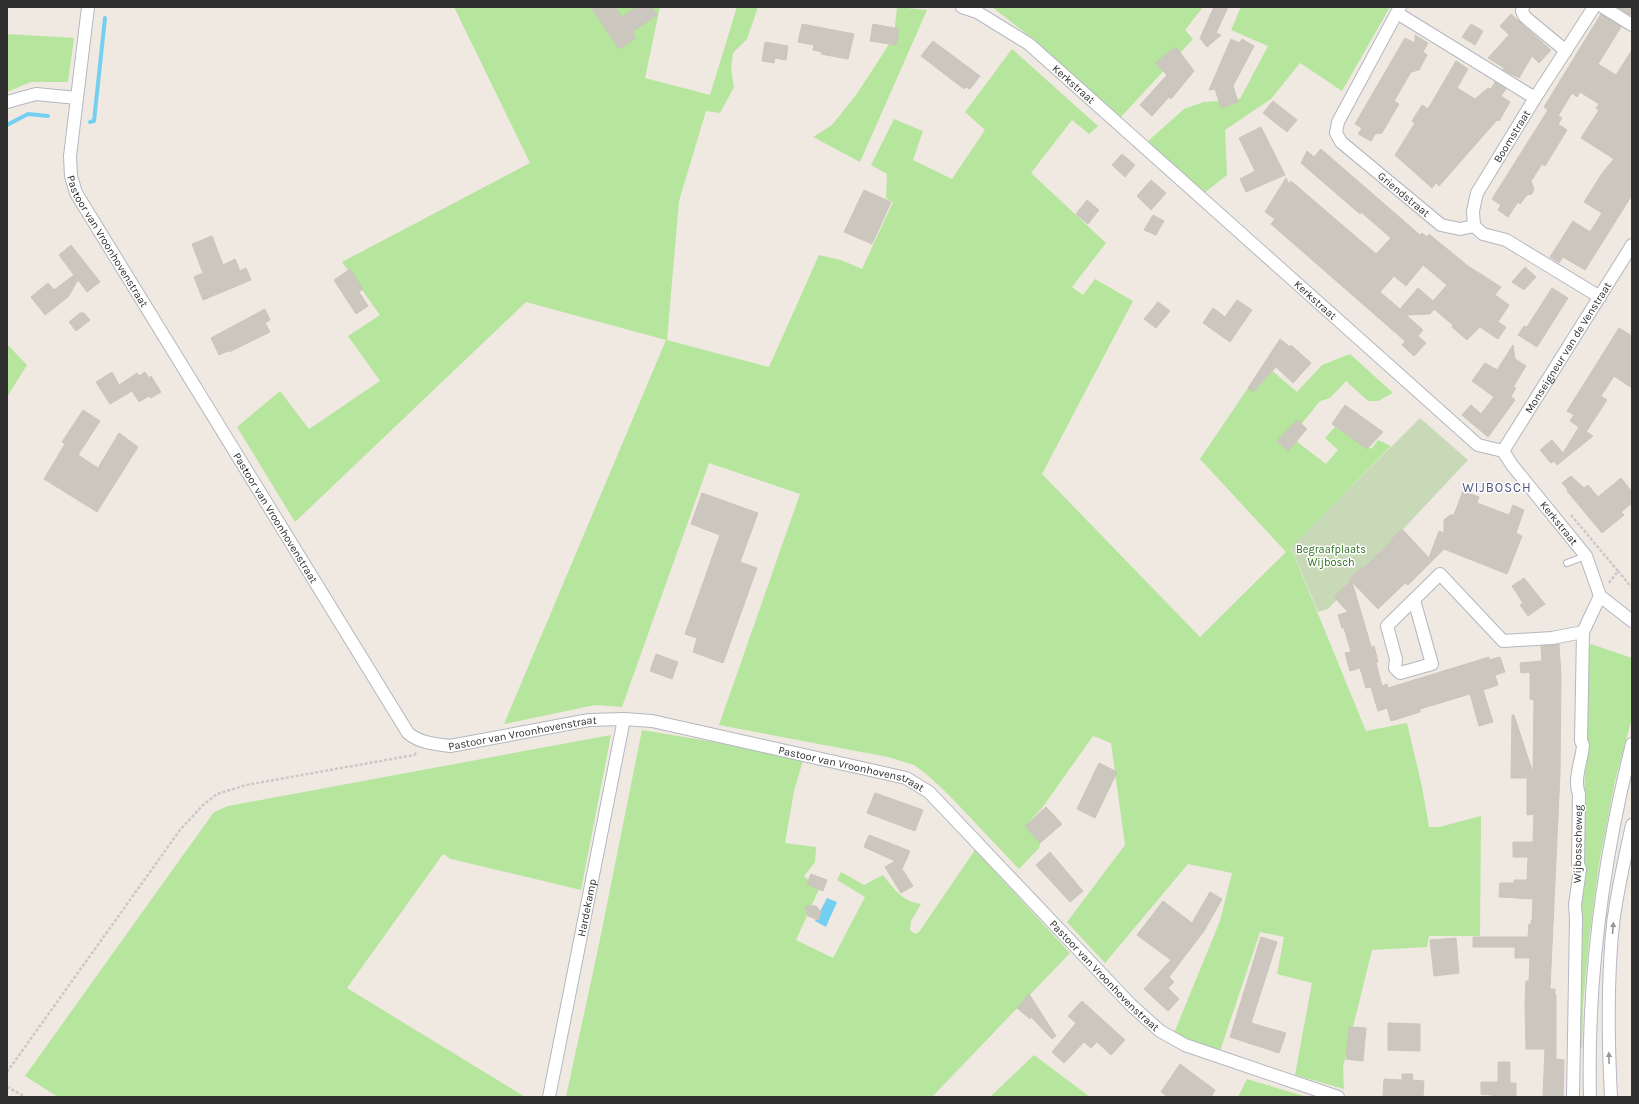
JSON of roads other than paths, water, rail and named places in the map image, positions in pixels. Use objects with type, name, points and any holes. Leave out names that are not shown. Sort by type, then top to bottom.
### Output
[{"type":"street","name":"Pastoor van Vroonhovenstraat","points":[[88,7],[70,167],[74,185],[82,204],[404,727],[414,738],[429,744],[450,746],[589,720],[624,719],[652,721],[906,778],[929,792],[1131,1005],[1160,1031],[1185,1046],[1338,1097]]},
{"type":"street","name":"Kerkstraat","points":[[962,7],[978,9],[1029,44],[1478,445],[1484,448],[1497,448],[1503,451],[1512,465],[1586,556],[1600,596]]},
{"type":"street","points":[[1523,7],[1525,17],[1566,51]]},
{"type":"street","name":"Boomstraat","points":[[1474,226],[1473,211],[1477,193],[1535,98],[1594,7]]},
{"type":"street","points":[[1603,7],[1632,25]]},
{"type":"street","name":"Griendstraat","points":[[1474,226],[1460,229],[1441,224],[1341,142],[1336,133],[1338,122],[1398,10],[1535,98]]},
{"type":"street","points":[[7,102],[36,94],[77,98]]},
{"type":"street","points":[[1474,226],[1483,234],[1506,240],[1600,298]]},
{"type":"street","name":"Monseigneur van de Venstraat","points":[[1503,451],[1632,245]]},
{"type":"street","points":[[1414,600],[1432,664],[1400,673],[1395,668],[1396,659],[1387,626],[1440,574],[1503,641],[1552,638],[1583,632]]},
{"type":"street","points":[[1600,596],[1632,621]]},
{"type":"street","name":"Wijbosscheweg","points":[[1573,1097],[1575,905],[1580,869],[1578,864],[1580,794],[1577,789],[1577,780],[1583,745],[1581,741],[1583,632],[1600,596]]},
{"type":"street","name":"Hardekamp","points":[[549,1097],[624,719]]},
{"type":"street","points":[[1590,1097],[1590,1019],[1596,939],[1616,818],[1632,744]]},
{"type":"street","points":[[1611,1097],[1609,1029],[1612,936],[1632,825]]},
{"type":"lane","points":[[1567,563],[1586,556]]},
{"type":"water","points":[[827,898],[837,902],[826,927],[815,921]]},
{"type":"waterway","points":[[90,122],[94,121],[105,18]]},
{"type":"waterway","points":[[7,125],[28,114],[48,116]]},
{"type":"district","name":"WIJBOSCH","points":[[1497,487]]},
{"type":"park label","name":"Begraafplaats Wijbosch","points":[[1331,555]]}]
